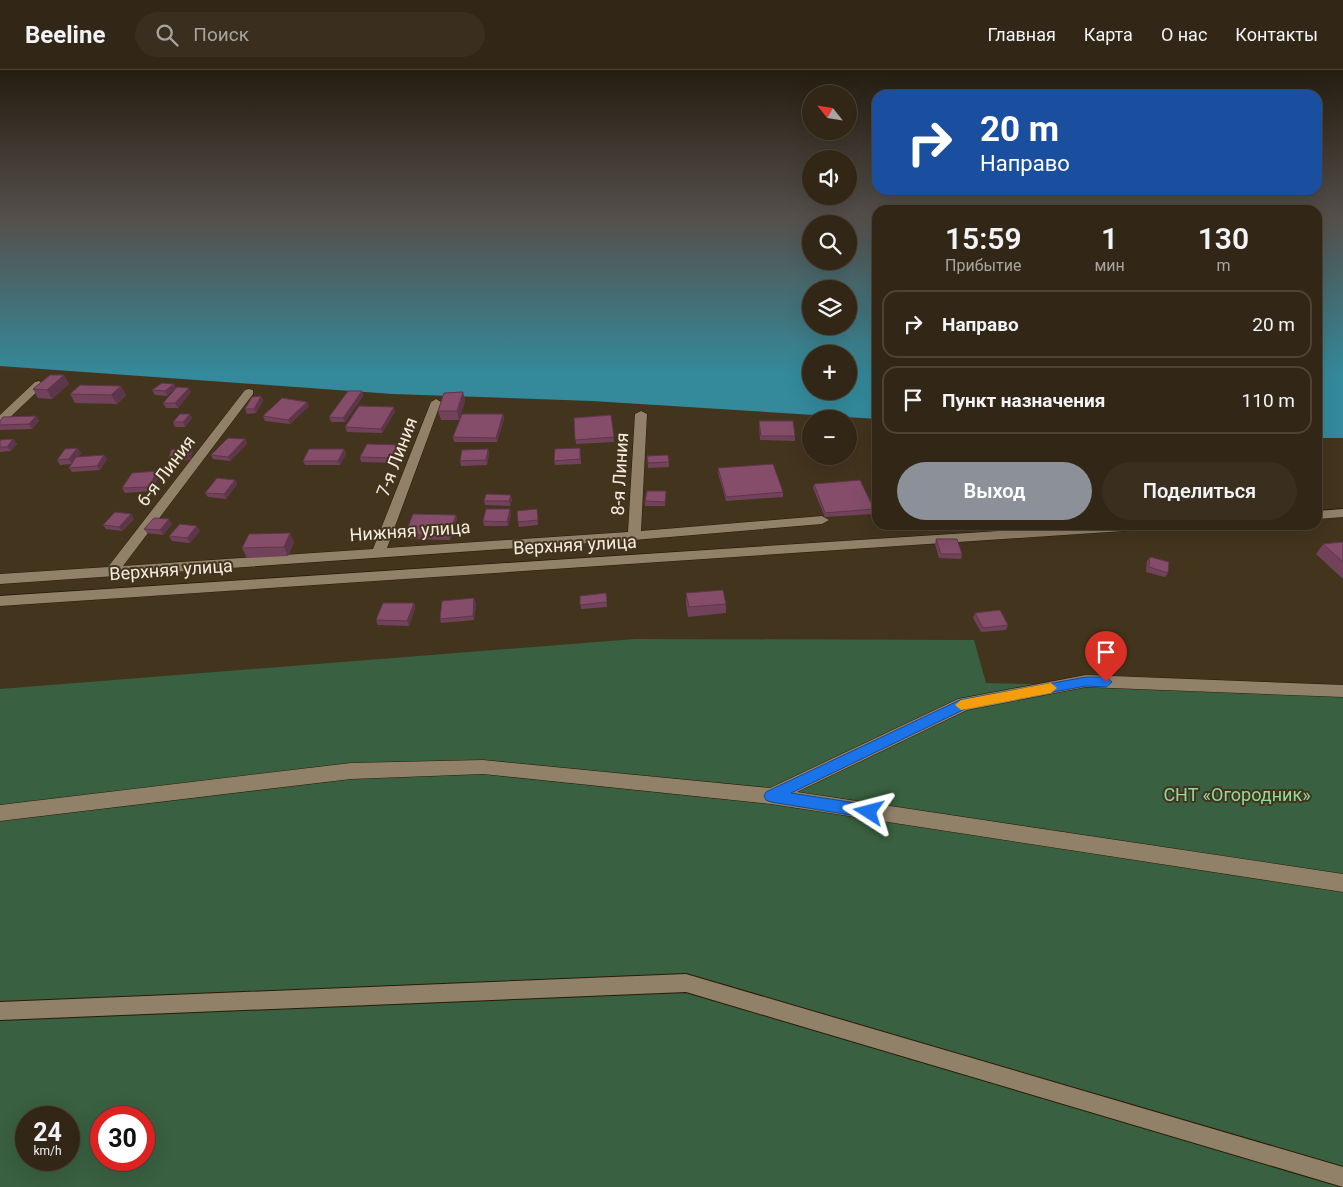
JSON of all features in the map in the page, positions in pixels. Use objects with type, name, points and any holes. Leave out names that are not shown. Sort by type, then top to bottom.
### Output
[{"type":"street","points":[[0,421],[39,384]]},
{"type":"street","name":"6-я Линия","points":[[112,571],[249,392]]},
{"type":"street","name":"7-я Линия","points":[[379,552],[436,402]]},
{"type":"street","name":"8-я Линия","points":[[634,536],[641,414]]},
{"type":"street","points":[[1322,515],[1343,513]]},
{"type":"street","name":"Нижняя улица","points":[[0,579],[634,536],[822,520]]},
{"type":"street","name":"Верхняя улица","points":[[0,601],[1078,530]]},
{"type":"street","points":[[771,796],[964,704],[1086,681],[1343,691]]},
{"type":"street","points":[[0,813],[351,770],[483,767],[771,796],[1343,884]]},
{"type":"lane","points":[[0,1011],[686,983],[1343,1177]]},
{"type":"green space","name":"СНТ «Огородник»","points":[[635,639],[974,640],[986,683],[1343,692],[1343,1187],[0,1187],[0,689]]},
{"type":"water","points":[[0,271],[872,271],[872,419],[857,418],[857,410],[802,410],[802,414],[592,401],[393,394],[0,366]]},
{"type":"water","points":[[1322,271],[1343,271],[1343,438],[1322,438]]},
{"type":"building","points":[[50,375],[64,375],[47,390],[33,389]]},
{"type":"building","points":[[162,383],[174,384],[165,391],[152,390]]},
{"type":"building","points":[[80,385],[121,386],[111,395],[70,394]]},
{"type":"building","points":[[177,387],[189,388],[175,403],[163,403]]},
{"type":"building","points":[[348,391],[362,391],[343,418],[329,417]]},
{"type":"building","points":[[463,392],[457,411],[438,411],[444,393]]},
{"type":"building","points":[[261,396],[254,409],[245,409],[252,397]]},
{"type":"building","points":[[282,398],[307,402],[288,420],[263,416]]},
{"type":"building","points":[[359,406],[394,407],[381,429],[345,427]]},
{"type":"building","points":[[180,414],[190,414],[183,422],[173,422]]},
{"type":"building","points":[[462,414],[503,414],[496,438],[453,437]]},
{"type":"building","points":[[611,415],[614,437],[575,440],[574,418]]},
{"type":"building","points":[[36,416],[29,424],[0,425],[3,417]]},
{"type":"building","points":[[759,421],[793,421],[795,436],[761,436]]},
{"type":"building","points":[[228,438],[245,439],[228,457],[211,455]]},
{"type":"building","points":[[13,439],[7,447],[0,447],[0,440]]},
{"type":"building","points":[[367,444],[402,445],[396,458],[360,457]]},
{"type":"building","points":[[191,447],[189,455],[169,458],[171,450]]},
{"type":"building","points":[[77,448],[69,459],[57,460],[65,449]]},
{"type":"building","points":[[580,448],[580,459],[554,461],[555,449]]},
{"type":"building","points":[[309,449],[344,449],[338,461],[303,461]]},
{"type":"building","points":[[488,449],[486,460],[460,461],[462,450]]},
{"type":"building","points":[[104,455],[97,466],[69,468],[76,457]]},
{"type":"building","points":[[668,455],[669,462],[648,463],[647,456]]},
{"type":"building","points":[[773,464],[783,492],[726,497],[718,468]]},
{"type":"building","points":[[157,471],[149,487],[122,488],[132,473]]},
{"type":"building","points":[[217,478],[235,480],[224,494],[205,493]]},
{"type":"building","points":[[860,480],[872,505],[872,509],[825,513],[814,484]]},
{"type":"building","points":[[647,491],[666,491],[665,502],[645,501]]},
{"type":"building","points":[[486,494],[511,495],[509,501],[484,501]]},
{"type":"building","points":[[486,509],[510,509],[507,522],[483,521]]},
{"type":"building","points":[[537,509],[538,520],[518,522],[517,511]]},
{"type":"building","points":[[115,512],[131,514],[119,527],[103,525]]},
{"type":"building","points":[[413,514],[456,515],[449,535],[405,535]]},
{"type":"building","points":[[154,518],[169,519],[160,530],[144,529]]},
{"type":"building","points":[[180,524],[197,526],[187,538],[169,536]]},
{"type":"building","points":[[290,533],[284,547],[242,548],[249,534]]},
{"type":"building","points":[[936,539],[957,539],[962,554],[941,554]]},
{"type":"building","points":[[1343,542],[1343,562],[1323,544]]},
{"type":"building","points":[[1150,557],[1169,562],[1168,573],[1149,567]]},
{"type":"building","points":[[723,590],[726,604],[689,607],[686,593]]},
{"type":"building","points":[[606,593],[607,602],[580,605],[580,596]]},
{"type":"building","points":[[474,598],[473,616],[440,619],[442,601]]},
{"type":"building","points":[[383,603],[414,603],[407,621],[376,620]]},
{"type":"building","points":[[1000,610],[1008,625],[983,628],[975,613]]},
{"type":"slow traffic","points":[[961,705],[1051,688]]},
{"type":"route","points":[[869,812],[771,796],[964,704],[1086,681],[1106,682]]}]
